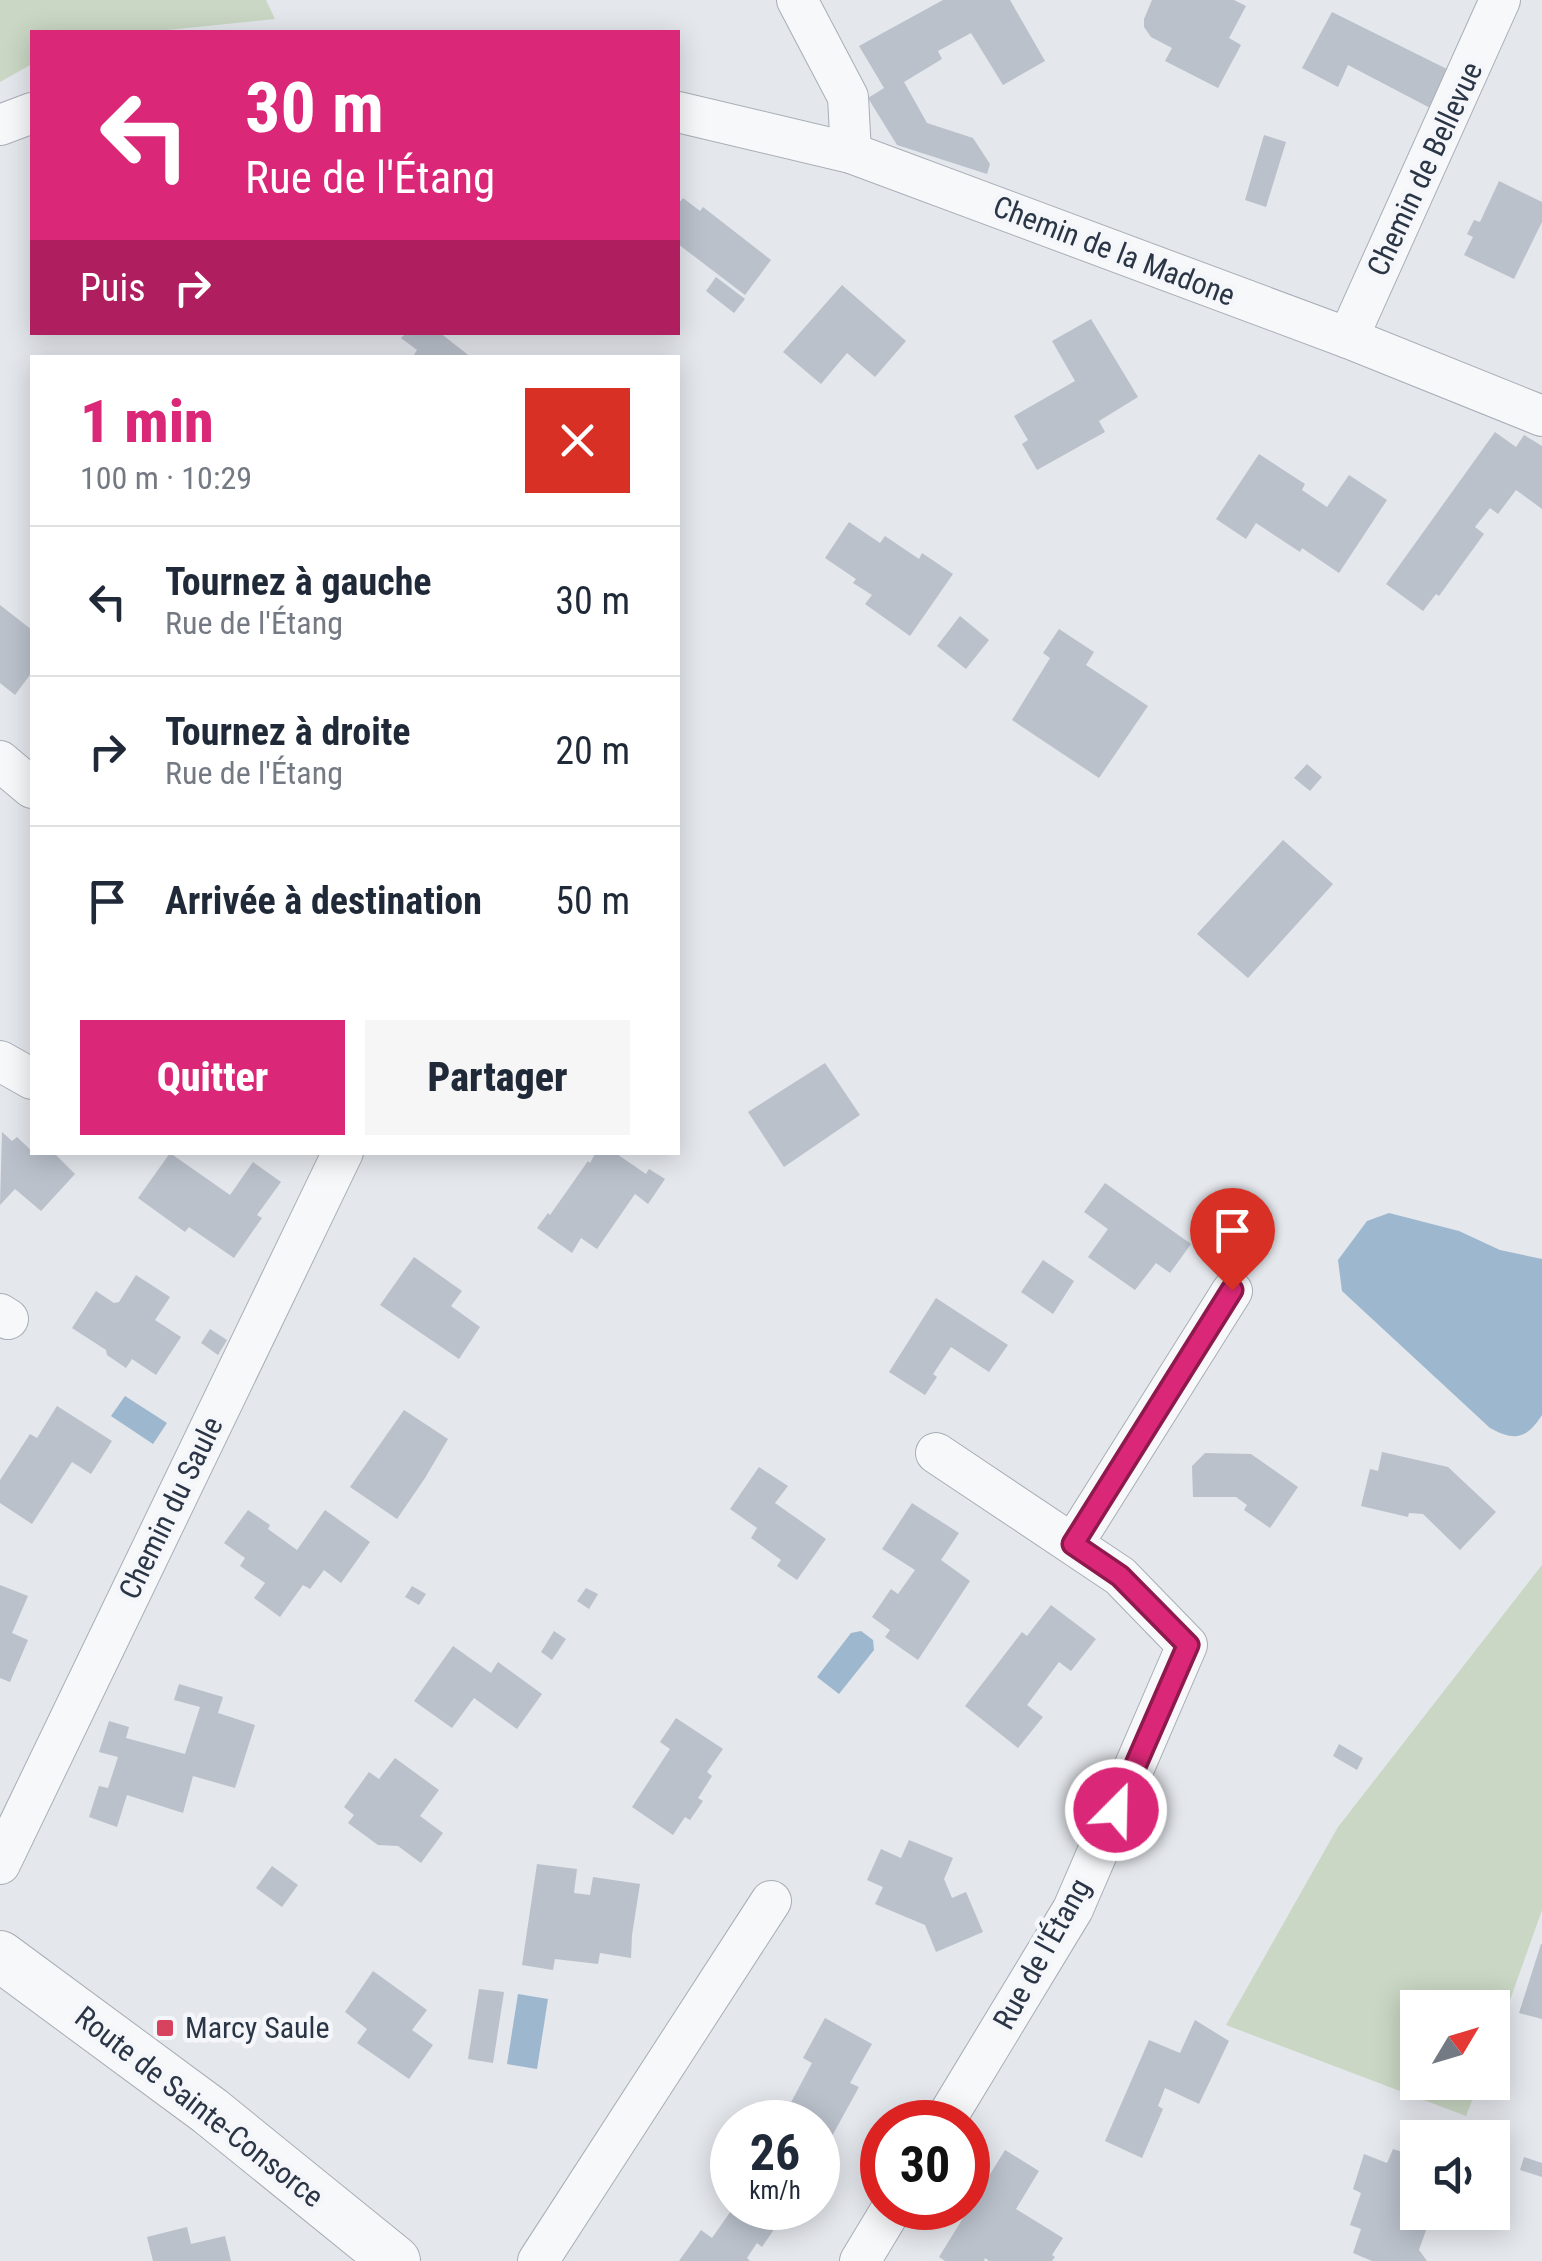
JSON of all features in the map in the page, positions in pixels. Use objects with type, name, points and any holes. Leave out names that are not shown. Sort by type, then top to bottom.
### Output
[{"type":"street","points":[[797,0],[848,97],[851,153]]},
{"type":"street","name":"Chemin de Bellevue","points":[[1348,338],[1500,0]]},
{"type":"street","name":"Chemin de la Madone","points":[[680,112],[851,153],[1348,338],[1542,416]]},
{"type":"street","points":[[0,126],[30,114]]},
{"type":"street","points":[[0,761],[30,786]]},
{"type":"street","points":[[0,1061],[30,1078]]},
{"type":"street","name":"Chemin du Saule","points":[[0,1864],[342,1155]]},
{"type":"street","points":[[1073,1544],[1232,1290]]},
{"type":"street","name":"Rue de l'Étang","points":[[936,1453],[1120,1576],[1188,1645],[1073,1909],[957,2100]]},
{"type":"street","points":[[538,2261],[772,1901]]},
{"type":"street","name":"Route de Sainte-Consorce","points":[[0,1956],[210,2111],[395,2261]]},
{"type":"street","points":[[860,2261],[879,2230]]},
{"type":"green space","points":[[0,0],[266,0],[275,19],[168,30],[30,30],[30,65],[0,82]]},
{"type":"green space","points":[[1542,1565],[1542,1910],[1510,2000],[1510,1990],[1400,1990],[1400,2091],[1226,2025],[1338,1827]]},
{"type":"green space","points":[[1424,2100],[1472,2100],[1466,2116]]},
{"type":"water","points":[[1389,1213],[1459,1231],[1500,1250],[1542,1259],[1542,1415],[1525,1434],[1506,1435],[1490,1428],[1342,1291],[1338,1260],[1367,1221]]},
{"type":"water","points":[[125,1396],[167,1423],[153,1444],[111,1416]]},
{"type":"water","points":[[861,1631],[873,1640],[874,1650],[839,1694],[817,1677],[851,1633]]},
{"type":"water","points":[[518,1994],[548,1999],[537,2069],[507,2064]]},
{"type":"building","points":[[943,0],[1010,0],[1045,61],[1003,85],[971,33],[938,51],[942,59],[904,82],[927,123],[973,138],[990,164],[987,174],[897,145],[868,98],[884,88],[859,46]]},
{"type":"building","points":[[1152,0],[1234,0],[1246,6],[1229,38],[1241,45],[1218,88],[1165,61],[1172,48],[1151,37],[1144,27]]},
{"type":"building","points":[[1332,12],[1451,71],[1434,110],[1348,65],[1338,87],[1302,68]]},
{"type":"building","points":[[1264,135],[1286,142],[1266,207],[1245,200]]},
{"type":"building","points":[[1499,181],[1542,202],[1542,222],[1514,279],[1464,255],[1473,237],[1467,234],[1474,220],[1480,222]]},
{"type":"building","points":[[683,198],[700,211],[703,207],[771,260],[745,295],[680,246]]},
{"type":"building","points":[[716,277],[745,299],[734,313],[706,291]]},
{"type":"building","points":[[842,285],[906,341],[875,377],[847,353],[821,384],[783,352]]},
{"type":"building","points":[[1091,319],[1138,397],[1099,421],[1105,432],[1037,470],[1022,444],[1028,440],[1014,416],[1075,381],[1052,341]]},
{"type":"building","points":[[443,335],[468,355],[414,355],[417,350],[401,338]]},
{"type":"building","points":[[1495,432],[1516,447],[1524,435],[1542,446],[1542,509],[1516,490],[1498,514],[1490,508],[1475,527],[1484,534],[1439,596],[1436,594],[1423,611],[1386,584]]},
{"type":"building","points":[[1259,454],[1305,484],[1302,490],[1327,507],[1349,475],[1387,500],[1339,573],[1256,523],[1246,539],[1216,519]]},
{"type":"building","points":[[849,522],[880,543],[885,536],[919,559],[922,553],[953,574],[910,636],[865,604],[872,595],[825,558]]},
{"type":"building","points":[[0,605],[30,628],[30,675],[15,695],[0,683]]},
{"type":"building","points":[[960,616],[989,640],[966,669],[937,646]]},
{"type":"building","points":[[1059,629],[1094,652],[1086,665],[1148,706],[1099,778],[1012,720],[1050,658],[1043,653]]},
{"type":"building","points":[[1307,764],[1322,777],[1310,791],[1294,778]]},
{"type":"building","points":[[1283,840],[1333,884],[1248,978],[1197,934]]},
{"type":"building","points":[[825,1063],[860,1115],[784,1167],[748,1112]]},
{"type":"building","points":[[2,1132],[12,1141],[17,1137],[30,1149],[30,1155],[56,1155],[75,1174],[41,1211],[15,1189],[0,1205]]},
{"type":"building","points":[[169,1155],[230,1195],[253,1162],[281,1182],[257,1215],[262,1218],[234,1258],[189,1227],[185,1232],[138,1198]]},
{"type":"building","points":[[594,1155],[618,1155],[646,1174],[649,1169],[665,1179],[648,1204],[635,1194],[597,1249],[581,1238],[572,1253],[537,1228]]},
{"type":"building","points":[[1105,1183],[1191,1244],[1170,1273],[1156,1263],[1135,1290],[1088,1257],[1108,1229],[1084,1212]]},
{"type":"building","points":[[414,1257],[462,1291],[451,1306],[480,1327],[459,1359],[380,1305]]},
{"type":"building","points":[[1043,1260],[1074,1281],[1053,1314],[1021,1292]]},
{"type":"building","points":[[136,1275],[170,1297],[155,1320],[181,1337],[156,1375],[132,1359],[126,1368],[72,1328],[96,1291],[114,1303],[119,1302]]},
{"type":"building","points":[[936,1298],[1008,1345],[989,1372],[951,1347],[925,1395],[889,1372]]},
{"type":"building","points":[[210,1329],[227,1340],[218,1355],[201,1343]]},
{"type":"building","points":[[57,1406],[112,1441],[91,1474],[72,1462],[32,1524],[0,1503],[0,1480],[30,1434],[37,1438]]},
{"type":"building","points":[[404,1410],[448,1439],[397,1519],[350,1487]]},
{"type":"building","points":[[1382,1452],[1448,1467],[1496,1512],[1460,1550],[1423,1514],[1409,1513],[1408,1517],[1361,1506],[1370,1469],[1378,1471]]},
{"type":"building","points":[[1205,1453],[1251,1454],[1298,1487],[1270,1528],[1244,1510],[1247,1505],[1236,1497],[1193,1497],[1192,1466]]},
{"type":"building","points":[[759,1467],[788,1486],[775,1503],[826,1539],[797,1580],[777,1566],[781,1560],[751,1538],[757,1528],[730,1509]]},
{"type":"building","points":[[912,1503],[959,1533],[941,1560],[970,1581],[918,1660],[885,1637],[890,1630],[872,1617],[891,1589],[898,1594],[915,1570],[882,1549]]},
{"type":"building","points":[[248,1510],[297,1550],[325,1510],[370,1542],[341,1583],[324,1570],[310,1589],[303,1585],[280,1617],[254,1598],[265,1583],[240,1566],[245,1558],[224,1543]]},
{"type":"building","points":[[0,1585],[28,1596],[12,1633],[28,1640],[10,1682],[0,1678]]},
{"type":"building","points":[[412,1586],[426,1594],[419,1605],[405,1597]]},
{"type":"building","points":[[586,1588],[598,1594],[589,1609],[577,1601]]},
{"type":"building","points":[[1051,1605],[1096,1639],[1071,1671],[1059,1662],[1027,1705],[1043,1717],[1018,1748],[965,1706],[1022,1632],[1027,1636]]},
{"type":"building","points":[[554,1631],[566,1639],[552,1660],[541,1652]]},
{"type":"building","points":[[453,1646],[491,1673],[498,1662],[542,1694],[517,1729],[474,1698],[452,1728],[414,1701]]},
{"type":"building","points":[[179,1684],[223,1697],[218,1713],[255,1725],[235,1788],[193,1776],[183,1813],[127,1795],[117,1827],[89,1817],[99,1786],[108,1788],[118,1757],[99,1752],[109,1721],[129,1727],[126,1738],[185,1754],[200,1707],[174,1700]]},
{"type":"building","points":[[676,1718],[723,1749],[707,1772],[712,1776],[698,1798],[703,1801],[673,1835],[632,1807],[670,1749],[660,1742]]},
{"type":"building","points":[[1339,1744],[1363,1758],[1357,1770],[1333,1756]]},
{"type":"building","points":[[395,1758],[439,1790],[420,1816],[443,1833],[421,1863],[398,1846],[378,1845],[348,1823],[354,1815],[344,1807],[369,1772],[379,1779]]},
{"type":"building","points":[[909,1840],[953,1858],[944,1879],[952,1898],[966,1892],[983,1932],[936,1952],[925,1925],[875,1904],[883,1887],[867,1880],[881,1849],[901,1858]]},
{"type":"building","points":[[537,1864],[577,1869],[574,1893],[590,1895],[593,1877],[640,1884],[631,1958],[600,1953],[598,1964],[555,1959],[553,1970],[522,1965]]},
{"type":"building","points":[[272,1866],[298,1885],[282,1907],[256,1888]]},
{"type":"building","points":[[1542,1944],[1542,2019],[1519,2013]]},
{"type":"building","points":[[373,1971],[427,2010],[412,2030],[433,2045],[409,2079],[357,2043],[367,2029],[345,2012]]},
{"type":"building","points":[[479,1989],[504,1992],[493,2063],[468,2059]]},
{"type":"building","points":[[825,2018],[872,2044],[850,2083],[859,2087],[840,2122],[840,2100],[792,2100],[812,2063],[803,2058]]},
{"type":"building","points":[[1195,2020],[1229,2041],[1199,2104],[1165,2088],[1158,2106],[1163,2109],[1142,2158],[1105,2141],[1149,2040],[1180,2053]]},
{"type":"building","points":[[1393,2149],[1400,2151],[1400,2230],[1426,2230],[1419,2250],[1427,2261],[1372,2261],[1353,2253],[1361,2229],[1350,2225],[1361,2193],[1353,2189],[1364,2154],[1387,2163]]},
{"type":"building","points":[[1005,2150],[1039,2171],[1016,2209],[1063,2238],[1052,2261],[945,2261],[939,2257],[956,2230],[990,2230],[990,2174]]},
{"type":"building","points":[[1524,2157],[1542,2163],[1542,2177],[1520,2170]]},
{"type":"building","points":[[187,2227],[191,2244],[225,2236],[231,2261],[153,2261],[147,2237]]},
{"type":"building","points":[[701,2230],[712,2238],[718,2230],[774,2230],[762,2247],[757,2243],[747,2258],[750,2261],[679,2261]]},
{"type":"place","name":"Marcy Saule","points":[[165,2028]]},
{"type":"route","points":[[1116,1810],[1188,1645],[1120,1576],[1073,1544],[1232,1290]]}]
